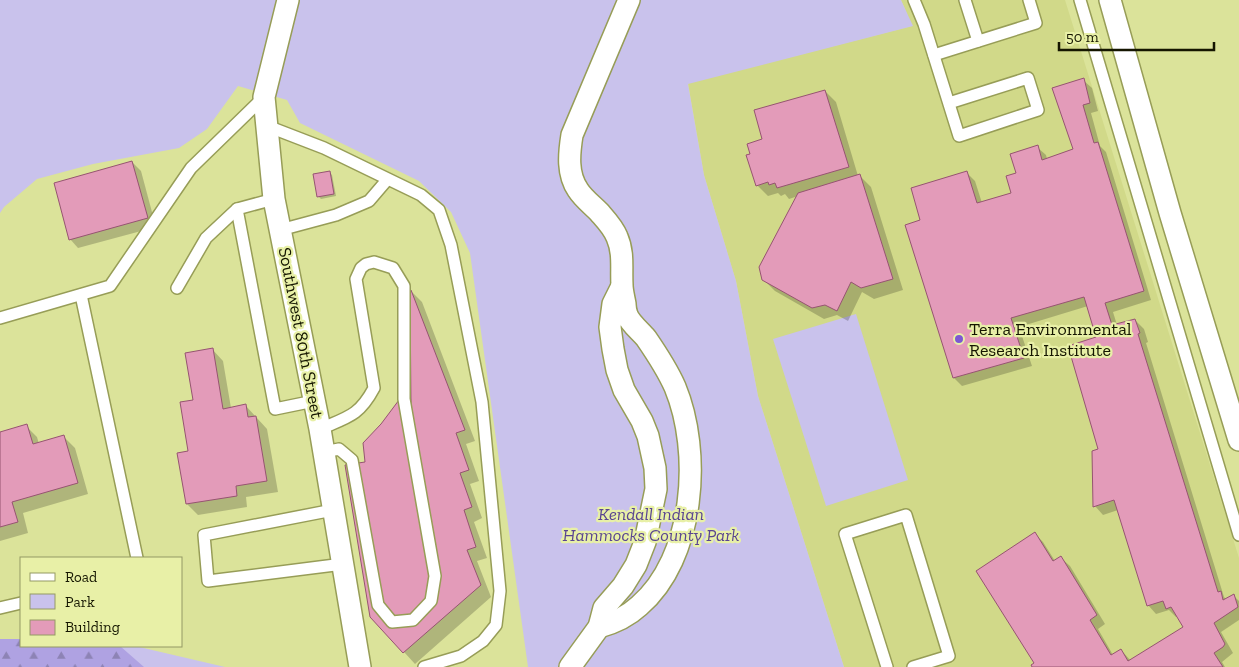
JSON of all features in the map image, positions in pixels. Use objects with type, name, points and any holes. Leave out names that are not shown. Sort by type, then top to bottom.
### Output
[{"type":"street","name":"Southwest 80th Street","points":[[288,0],[264,97],[274,199],[320,429],[360,667]]},
{"type":"street","points":[[599,628],[613,623],[634,610],[651,594],[660,582],[680,540],[690,487],[688,433],[675,388],[660,357],[627,315],[622,285],[622,257],[618,240],[608,222],[578,191],[570,169],[569,152],[572,135],[629,0]]},
{"type":"street","points":[[1110,0],[1170,213],[1239,440]]},
{"type":"street","points":[[570,667],[599,628],[604,608],[630,576],[641,554],[656,489],[655,468],[648,436],[642,421],[624,390],[617,370],[613,349],[610,327],[613,304],[622,285]]},
{"type":"lane","points":[[914,0],[934,55],[959,136],[1038,110],[1028,78],[949,103]]},
{"type":"lane","points":[[965,0],[978,41]]},
{"type":"lane","points":[[934,55],[1036,23],[1029,0]]},
{"type":"lane","points":[[1080,0],[1239,535]]},
{"type":"lane","points":[[0,318],[110,286],[191,168],[264,97]]},
{"type":"lane","points":[[267,126],[324,148],[421,195],[440,210],[451,245],[482,402],[500,591],[496,625],[483,641],[461,656],[424,667]]},
{"type":"lane","points":[[280,230],[336,215],[369,201],[387,180]]},
{"type":"lane","points":[[176,288],[206,238],[237,209],[274,199]]},
{"type":"lane","points":[[237,209],[275,409],[314,401]]},
{"type":"lane","points":[[320,429],[352,416],[365,404],[374,388],[356,279],[361,268],[366,264],[374,262],[384,264],[393,268],[404,286],[404,399],[435,576],[431,601],[413,620],[392,622],[378,605],[352,460],[339,449],[324,452]]},
{"type":"lane","points":[[81,295],[137,557]]},
{"type":"lane","points":[[333,510],[204,535],[208,581],[342,564]]},
{"type":"lane","points":[[887,667],[845,534],[906,515],[949,656],[913,667]]},
{"type":"lane","points":[[0,608],[20,602]]},
{"type":"shaded area","name":"Terra Environmental Research Institute","points":[[901,0],[1065,0],[1239,558],[1239,667],[844,667],[758,396],[736,281],[704,175],[688,83],[912,26]]},
{"type":"green space","name":"Kendall Indian Hammocks County Park","points":[[0,0],[901,0],[913,26],[688,84],[704,175],[736,281],[758,396],[844,667],[528,667],[470,253],[451,212],[419,181],[300,123],[287,100],[238,86],[207,129],[179,148],[93,164],[37,179],[4,207],[0,213]]},
{"type":"green space","points":[[856,314],[908,480],[826,506],[773,339]]},
{"type":"green space","points":[[0,639],[20,639],[20,647],[139,647],[225,667],[0,667]]},
{"type":"green space","points":[[0,639],[20,639],[20,647],[121,647],[144,667],[0,667]]},
{"type":"building","points":[[1084,78],[1090,103],[1083,105],[1094,143],[1098,142],[1144,291],[1105,303],[1112,325],[1135,319],[1218,592],[1221,591],[1223,600],[1234,594],[1238,607],[1214,623],[1225,644],[1214,653],[1223,667],[1032,667],[1031,665],[1034,663],[976,571],[1035,532],[1053,561],[1061,556],[1097,615],[1090,620],[1111,655],[1121,649],[1128,661],[1183,627],[1171,607],[1166,609],[1163,601],[1147,606],[1114,500],[1093,507],[1092,451],[1098,449],[1068,346],[1096,337],[1084,297],[1011,318],[1024,358],[953,378],[905,225],[920,220],[911,188],[967,171],[977,203],[1011,193],[1006,176],[1016,173],[1010,154],[1038,145],[1042,160],[1073,149],[1052,88]]},
{"type":"building","points":[[825,90],[849,167],[777,188],[775,183],[769,185],[768,182],[756,186],[746,155],[750,154],[747,144],[762,139],[754,110]]},
{"type":"building","points":[[132,161],[148,218],[69,240],[54,183]]},
{"type":"building","points":[[330,171],[334,194],[317,197],[313,174]]},
{"type":"building","points":[[860,174],[893,279],[861,288],[851,282],[837,311],[825,305],[812,308],[762,280],[759,267],[798,193]]},
{"type":"building","points":[[411,290],[465,430],[456,433],[469,470],[460,473],[472,507],[464,510],[476,547],[467,550],[481,585],[403,653],[370,617],[345,465],[365,462],[363,443],[381,424],[399,400],[411,405],[410,297],[407,292]]},
{"type":"building","points":[[213,348],[223,409],[246,404],[248,417],[256,416],[267,481],[236,486],[237,496],[186,504],[177,453],[188,451],[180,402],[193,400],[185,353]]},
{"type":"building","points":[[27,424],[33,444],[64,435],[78,483],[12,502],[18,522],[0,527],[0,432]]},
{"type":"place","name":"Terra Environmental Research Institute","points":[[959,339]]}]
